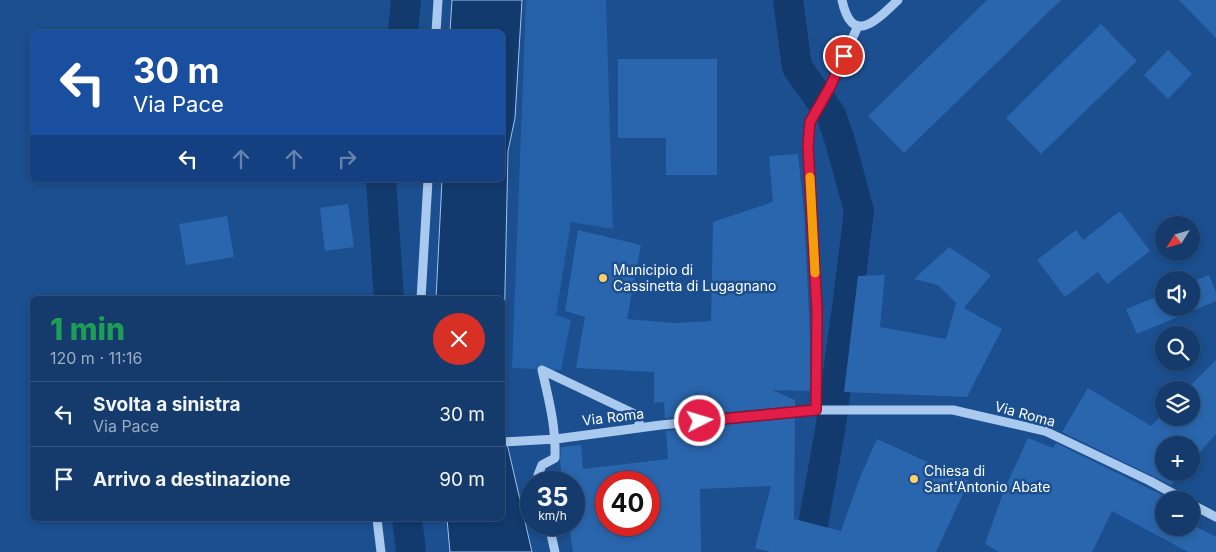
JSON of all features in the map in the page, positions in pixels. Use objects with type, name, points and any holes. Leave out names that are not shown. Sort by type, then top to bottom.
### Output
[{"type":"street","points":[[436,30],[438,0]]},
{"type":"street","points":[[842,0],[844,10],[850,22],[858,26],[866,26],[878,19],[898,0]]},
{"type":"street","points":[[816,410],[817,312],[808,146],[810,122],[830,87],[858,26]]},
{"type":"street","points":[[422,296],[428,182]]},
{"type":"street","points":[[541,471],[542,465],[555,458],[556,439],[555,425],[542,370],[639,416],[639,428]]},
{"type":"street","name":"Via Roma","points":[[505,442],[556,439],[639,428],[816,410],[847,412],[953,410],[1019,430],[1045,431],[1168,491]]},
{"type":"street","points":[[1200,509],[1216,517]]},
{"type":"street","points":[[377,521],[380,552]]},
{"type":"street","points":[[551,536],[555,552]]},
{"type":"shaded area","points":[[452,0],[522,0],[515,118],[508,151],[505,296],[436,296],[442,182],[505,182],[505,30],[450,30]]},
{"type":"shaded area","points":[[526,0],[606,0],[613,229],[571,222],[556,315],[571,320],[561,370],[512,368]]},
{"type":"shaded area","points":[[505,435],[520,500],[520,536],[528,536],[532,552],[450,552],[447,521],[505,521]]},
{"type":"building","points":[[987,0],[1061,0],[904,153],[868,116]]},
{"type":"building","points":[[1179,0],[1216,0],[1216,38]]},
{"type":"building","points":[[1101,24],[1137,61],[1041,154],[1006,118]]},
{"type":"building","points":[[1168,50],[1192,74],[1168,99],[1144,75]]},
{"type":"building","points":[[618,59],[717,59],[717,175],[666,175],[666,138],[618,138]]},
{"type":"building","points":[[798,154],[804,212],[810,338],[810,391],[772,390],[795,400],[795,406],[665,418],[664,402],[654,403],[654,372],[576,368],[585,317],[565,311],[578,230],[641,245],[627,319],[674,323],[711,321],[713,222],[773,202],[769,156]]},
{"type":"building","points":[[348,204],[354,247],[325,251],[320,208]]},
{"type":"building","points":[[1120,211],[1150,251],[1107,284],[1098,272],[1065,297],[1037,260],[1076,230],[1083,240]]},
{"type":"building","points":[[227,216],[234,257],[186,265],[179,224]]},
{"type":"building","points":[[949,247],[991,275],[964,308],[1002,329],[967,397],[844,392],[858,276],[885,275],[880,327],[946,339],[956,303],[938,285],[914,279]]},
{"type":"building","points":[[1209,275],[1216,292],[1216,301],[1200,308],[1200,278]]},
{"type":"building","points":[[1155,298],[1155,316],[1180,316],[1137,334],[1126,309]]},
{"type":"building","points":[[1216,360],[1216,434],[1200,452],[1200,436],[1155,436],[1155,477],[1062,432],[1088,388],[1151,426],[1155,422],[1155,426],[1200,426],[1200,381],[1195,381]]},
{"type":"building","points":[[795,418],[794,519],[841,531],[860,477],[877,439],[969,481],[936,552],[771,552],[755,548],[771,486],[700,489],[701,552],[573,552],[571,536],[585,536],[585,471],[561,471],[561,447],[581,445],[583,469],[668,459],[666,431]]},
{"type":"building","points":[[1028,438],[1053,448],[1056,443],[1155,492],[1155,534],[1112,511],[1092,552],[999,552],[985,544],[1004,490]]},
{"type":"building","points":[[1163,481],[1174,481],[1171,485]]},
{"type":"building","points":[[1200,529],[1216,537],[1216,552],[1188,552],[1158,536],[1200,536]]},
{"type":"waterway","points":[[403,30],[406,0]]},
{"type":"waterway","points":[[788,0],[797,67],[831,115],[859,211],[830,431],[808,552]]},
{"type":"waterway","points":[[381,182],[389,296]]},
{"type":"waterway","points":[[407,521],[411,552]]},
{"type":"slow traffic","points":[[810,177],[815,273]]},
{"type":"place","name":"Municipio di Cassinetta di Lugagnano","points":[[603,278]]},
{"type":"place","name":"Chiesa di Sant'Antonio Abate","points":[[914,479]]},
{"type":"route","points":[[700,421],[816,410],[817,312],[808,146],[810,122],[830,87],[844,56]]}]
